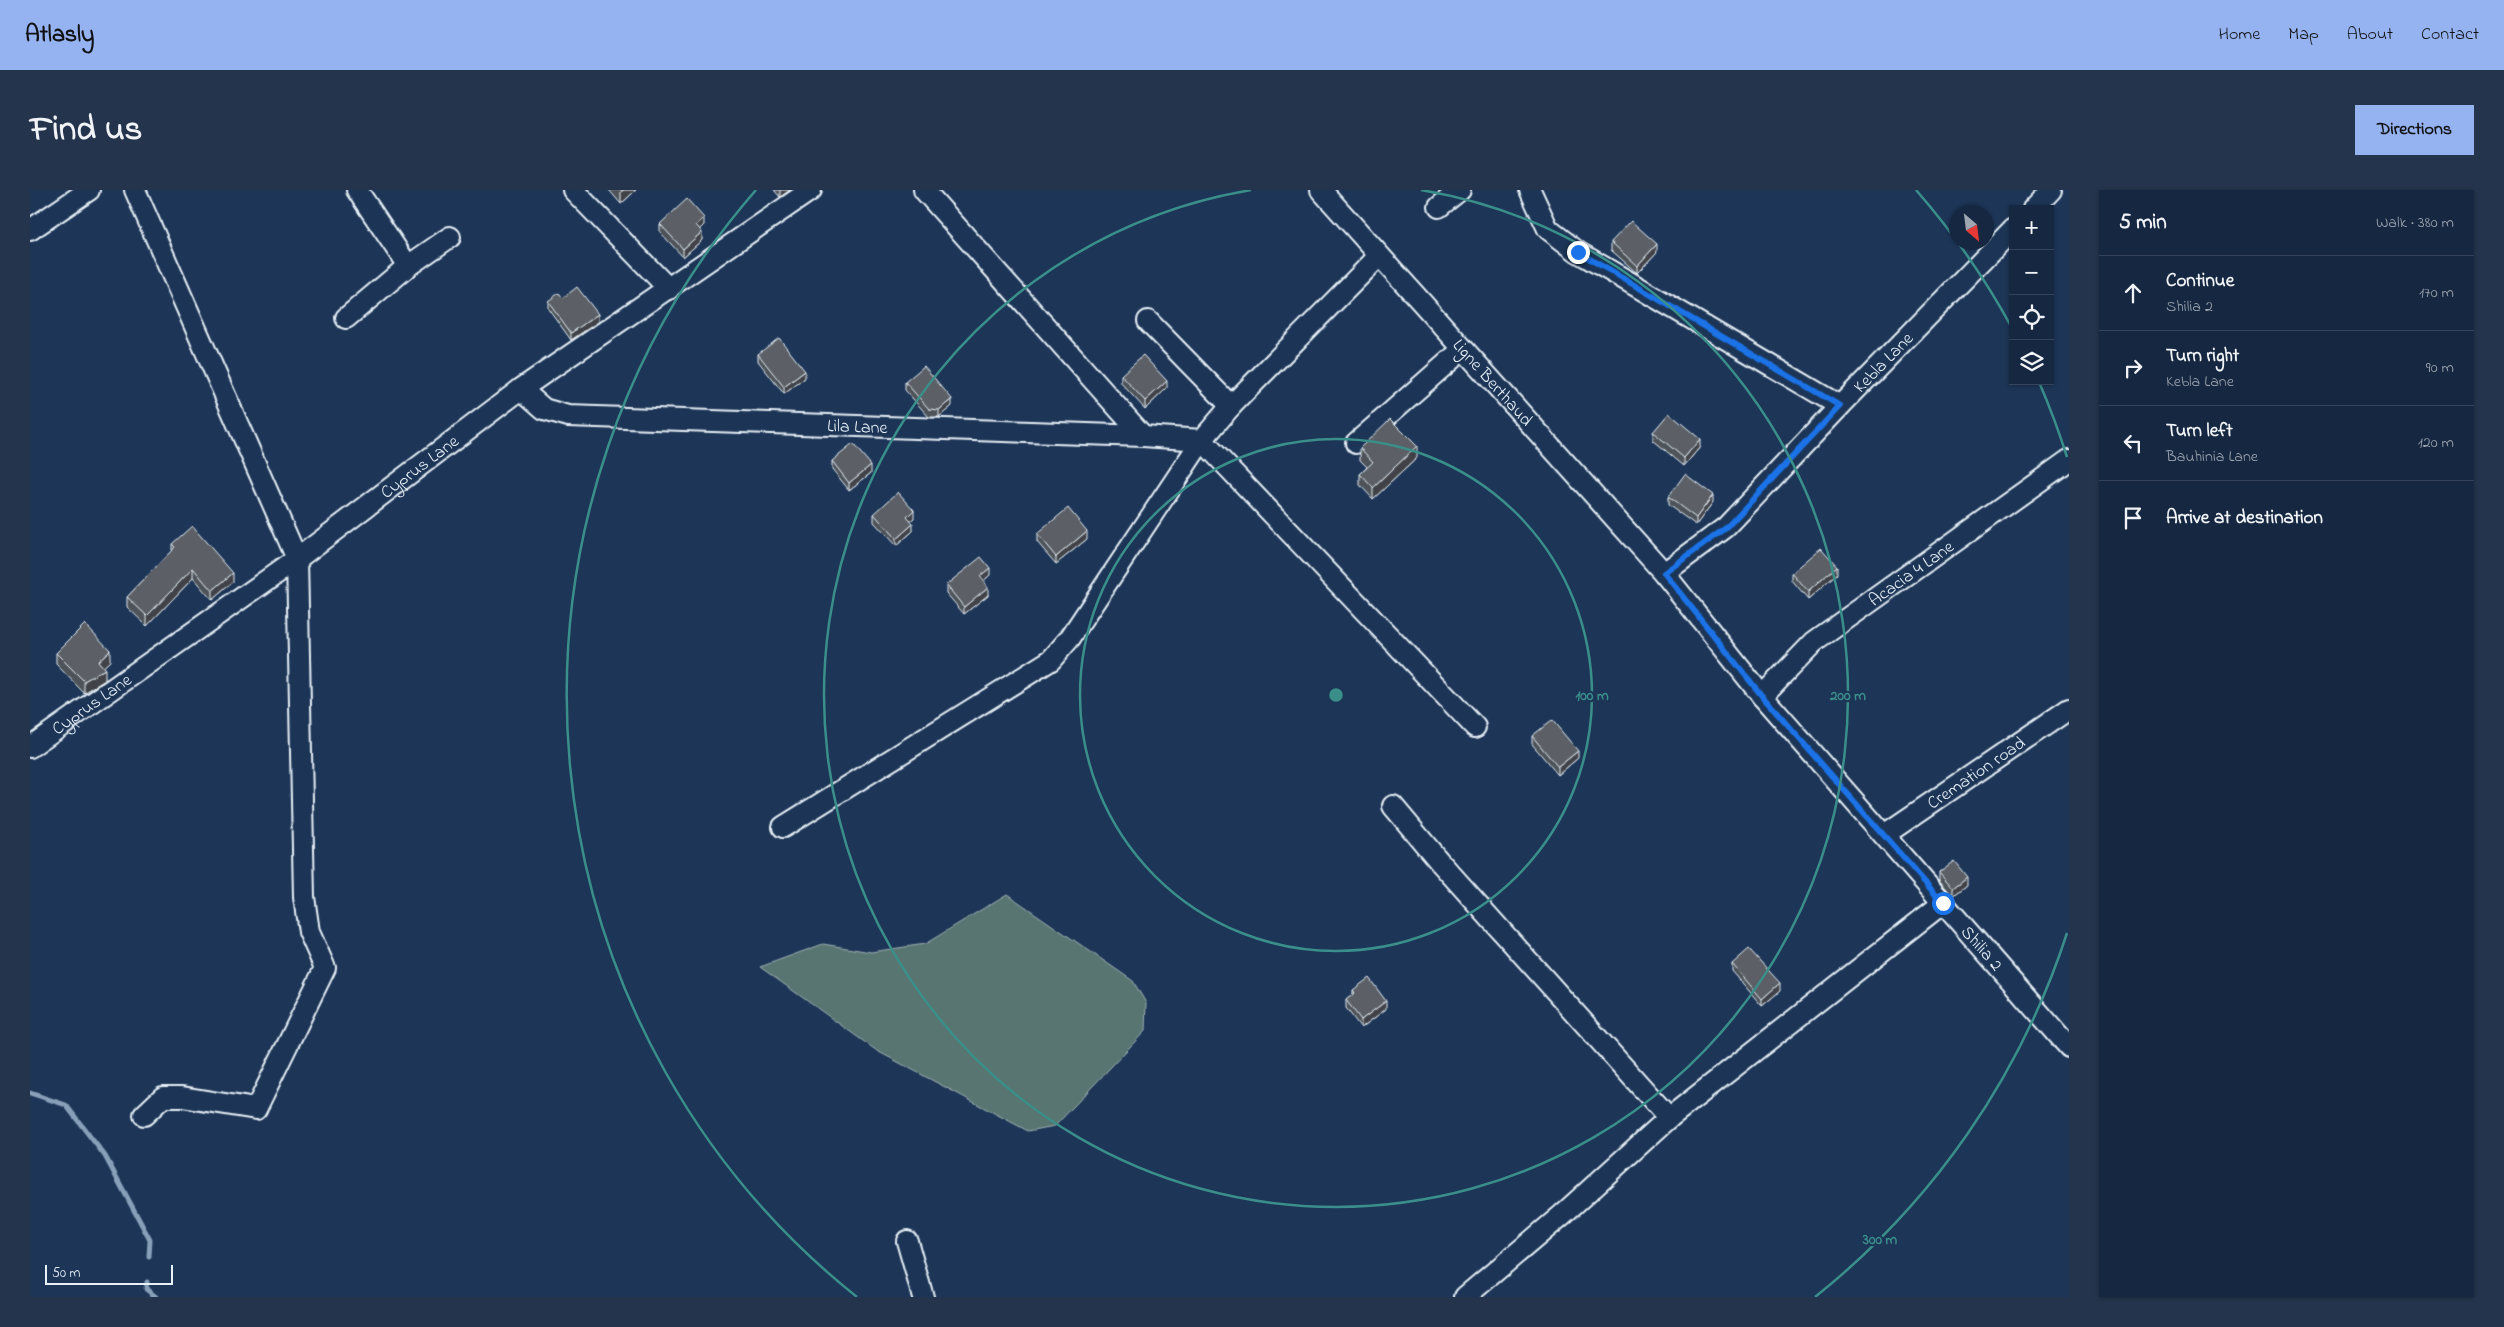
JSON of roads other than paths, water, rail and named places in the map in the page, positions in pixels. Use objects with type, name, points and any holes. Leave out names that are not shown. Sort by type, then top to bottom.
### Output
[{"type":"street","points":[[30,230],[89,190]]},
{"type":"street","points":[[135,190],[297,559],[304,896],[309,932],[326,968],[256,1109],[182,1096],[163,1097],[144,1116]]},
{"type":"street","points":[[357,190],[408,266]]},
{"type":"street","points":[[573,190],[669,289]]},
{"type":"street","name":"Cyprus Lane","points":[[30,747],[297,559],[520,389],[669,289],[811,190]]},
{"type":"street","points":[[924,190],[1143,436]]},
{"type":"street","name":"Ligne Berthaud","points":[[1321,190],[1664,573]]},
{"type":"street","points":[[1438,207],[1460,190]]},
{"type":"street","points":[[1530,190],[1548,229],[1578,252],[1840,406]]},
{"type":"street","points":[[2037,205],[2051,190]]},
{"type":"street","name":"Kebla Lane","points":[[1664,573],[1726,528],[1840,406],[2009,233]]},
{"type":"street","points":[[346,318],[408,266],[450,237]]},
{"type":"street","points":[[783,827],[1052,660],[1070,638],[1202,440],[1231,406],[1379,256]]},
{"type":"street","points":[[1148,321],[1231,406]]},
{"type":"street","points":[[1356,443],[1463,349]]},
{"type":"street","name":"Lila Lane","points":[[520,389],[544,409],[568,416],[1143,436],[1202,440]]},
{"type":"street","points":[[1202,440],[1475,727]]},
{"type":"street","name":"Acacia 4 Lane","points":[[1762,696],[1814,642],[2069,460]]},
{"type":"street","name":"Shilia 2","points":[[1664,573],[1762,696],[2069,1046]]},
{"type":"street","name":"Cremation road","points":[[1884,836],[2069,710]]},
{"type":"street","points":[[1393,806],[1439,861],[1669,1118]]},
{"type":"street","points":[[1465,1297],[1562,1215],[1669,1118],[1943,903]]},
{"type":"street","points":[[907,1241],[922,1297]]},
{"type":"waterway","points":[[30,1093],[66,1105],[105,1156],[150,1240],[149,1257]]},
{"type":"waterway","points":[[147,1282],[146,1289],[156,1297]]}]
